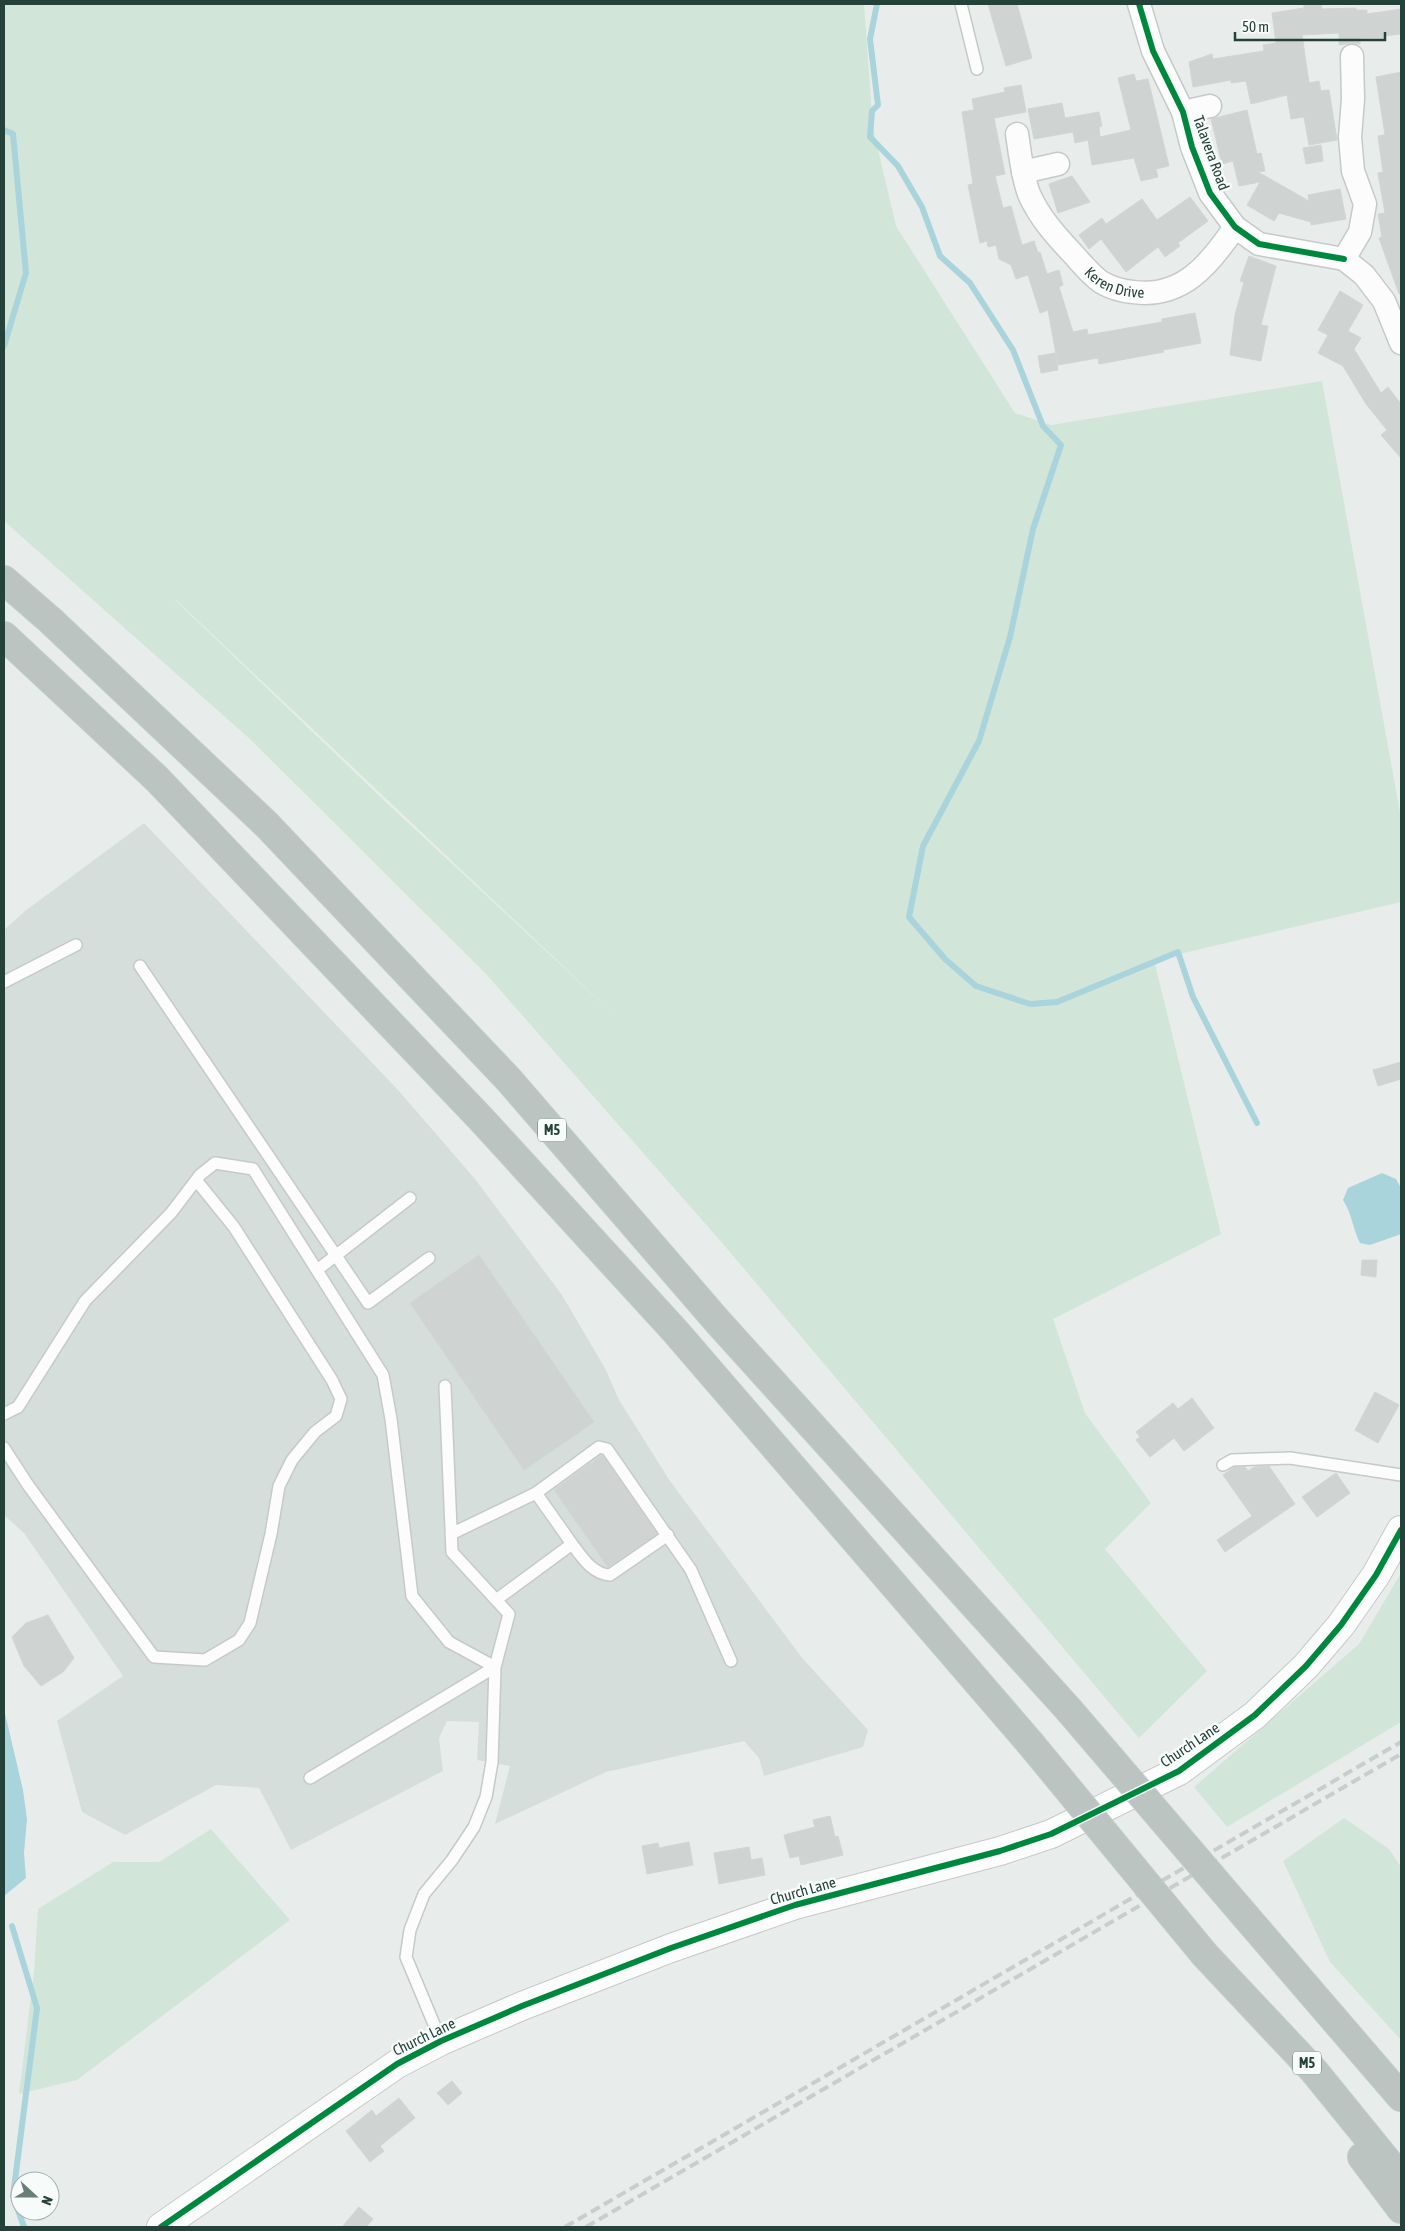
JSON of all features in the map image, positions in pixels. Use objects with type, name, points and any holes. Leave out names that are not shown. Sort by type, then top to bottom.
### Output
[{"type":"highway","name":"M5","points":[[4,580],[50,620],[267,825],[509,1080],[718,1322],[1069,1710],[1401,2097]]},
{"type":"highway","name":"M5","points":[[4,636],[157,779],[489,1127],[675,1331],[1030,1743],[1205,1956],[1314,2071],[1401,2178]]},
{"type":"highway","name":"M5","points":[[1314,2071],[1366,2164],[1401,2209]]},
{"type":"street","name":"Talavera Road","points":[[1139,4],[1153,51],[1183,112],[1192,147],[1210,193],[1235,227],[1259,244],[1344,259],[1364,275],[1384,301],[1401,343]]},
{"type":"street","points":[[1344,259],[1360,232],[1365,204],[1352,171],[1350,137],[1353,99],[1352,56]]},
{"type":"street","points":[[1183,112],[1210,106]]},
{"type":"street","name":"Keren Drive","points":[[1017,134],[1023,172],[1029,193],[1042,219],[1100,281],[1118,290],[1147,294],[1168,290],[1195,276],[1219,250],[1235,227]]},
{"type":"street","points":[[1023,172],[1058,164]]},
{"type":"street","name":"Church Lane","points":[[161,2227],[397,2064],[441,2041],[539,1999],[697,1939],[795,1905],[1000,1851],[1051,1834],[1179,1771],[1256,1715],[1306,1666],[1341,1625],[1376,1575],[1401,1530]]},
{"type":"lane","points":[[961,4],[977,69]]},
{"type":"lane","points":[[4,982],[76,945]]},
{"type":"lane","points":[[140,966],[368,1303],[429,1258]]},
{"type":"lane","points":[[4,1414],[18,1407],[86,1301],[171,1213],[196,1180],[215,1163],[253,1169],[383,1375],[391,1419],[412,1596],[449,1642],[495,1667]]},
{"type":"lane","points":[[4,1448],[28,1485],[154,1657],[205,1660],[239,1640],[250,1623],[271,1534],[279,1486],[298,1453],[315,1432],[336,1416],[341,1399],[332,1380],[234,1227],[196,1180]]},
{"type":"lane","points":[[317,1270],[410,1198]]},
{"type":"lane","points":[[441,2041],[406,1957],[410,1930],[424,1894],[452,1860],[474,1827],[486,1797],[492,1762],[495,1667],[509,1614],[452,1552],[445,1386]]},
{"type":"lane","points":[[451,1534],[536,1493],[599,1448],[603,1448],[611,1453],[691,1570],[731,1661]]},
{"type":"lane","points":[[1223,1465],[1232,1460],[1290,1458],[1401,1475]]},
{"type":"lane","points":[[536,1493],[586,1563],[603,1575],[610,1575],[668,1535]]},
{"type":"lane","points":[[496,1600],[572,1544]]},
{"type":"lane","points":[[310,1778],[495,1667]]},
{"type":"shaded area","points":[[144,823],[399,1091],[475,1179],[562,1295],[606,1370],[619,1400],[670,1481],[803,1659],[868,1730],[863,1747],[764,1776],[759,1758],[744,1741],[606,1772],[495,1824],[510,1766],[477,1760],[479,1722],[447,1721],[439,1738],[443,1771],[291,1850],[259,1788],[216,1785],[125,1835],[82,1812],[57,1721],[123,1676],[24,1533],[4,1515],[4,930],[25,911]]},
{"type":"green space","points":[[4,4],[864,4],[873,128],[896,226],[1015,413],[1051,425],[1322,381],[1401,818],[1401,902],[1154,960],[1221,1234],[1053,1319],[1085,1413],[1151,1503],[1105,1549],[1207,1671],[1139,1738],[724,1245],[486,974],[251,740],[4,521]],"holes":[[[176,600],[620,1020],[389,805]]]},
{"type":"green space","points":[[1401,1573],[1401,1722],[1227,1827],[1194,1787],[1359,1644]]},
{"type":"green space","points":[[1344,1818],[1389,1849],[1401,1867],[1401,2040],[1330,1962],[1283,1861]]},
{"type":"green space","points":[[211,1829],[290,1920],[77,2080],[19,2094],[34,1972],[38,1909],[113,1862],[159,1862]]},
{"type":"water","points":[[1382,1173],[1396,1179],[1401,1188],[1401,1234],[1370,1245],[1360,1243],[1349,1211],[1343,1200],[1348,1188]]},
{"type":"water","points":[[4,1709],[23,1790],[27,1819],[24,1853],[26,1878],[4,1896]]},
{"type":"building","points":[[988,4],[1017,4],[1032,58],[1006,66]]},
{"type":"building","points":[[1304,4],[1321,4],[1322,9],[1356,8],[1356,10],[1367,10],[1367,14],[1401,9],[1401,34],[1384,36],[1385,38],[1360,38],[1360,44],[1339,45],[1339,33],[1302,35],[1309,83],[1319,81],[1321,91],[1329,90],[1337,140],[1309,145],[1304,117],[1291,119],[1287,95],[1251,104],[1246,81],[1231,83],[1231,80],[1193,87],[1189,62],[1212,54],[1213,59],[1264,51],[1263,45],[1276,43],[1272,13],[1304,8]]},
{"type":"building","points":[[1401,72],[1401,294],[1399,294],[1379,238],[1382,237],[1378,214],[1385,213],[1378,173],[1383,172],[1378,136],[1385,135],[1376,77]]},
{"type":"building","points":[[1134,74],[1136,81],[1148,79],[1169,166],[1156,169],[1158,177],[1141,181],[1134,158],[1092,165],[1088,140],[1075,143],[1073,132],[1034,139],[1028,109],[1062,103],[1065,118],[1099,112],[1102,126],[1099,127],[1100,137],[1131,130],[1118,78]]},
{"type":"building","points":[[1021,85],[1026,112],[994,118],[1005,174],[995,176],[1003,208],[1011,206],[1022,245],[1034,241],[1038,253],[1040,252],[1047,274],[1059,270],[1063,285],[1059,287],[1073,332],[1087,329],[1088,335],[1162,322],[1162,319],[1195,313],[1201,343],[1099,364],[1098,358],[1058,365],[1048,310],[1040,313],[1028,275],[1016,279],[1011,265],[999,259],[996,245],[988,247],[987,241],[980,243],[968,185],[973,184],[962,112],[974,110],[972,99],[1005,92],[1004,88]]},
{"type":"building","points":[[1247,110],[1257,154],[1261,153],[1265,171],[1258,172],[1309,201],[1308,195],[1340,189],[1346,219],[1311,225],[1311,222],[1279,213],[1274,221],[1247,205],[1260,182],[1239,186],[1233,161],[1222,164],[1211,119]]},
{"type":"building","points":[[1321,145],[1323,161],[1306,164],[1303,148]]},
{"type":"building","points":[[1072,176],[1090,202],[1058,213],[1049,184]]},
{"type":"building","points":[[1190,197],[1208,221],[1178,243],[1180,246],[1165,257],[1158,247],[1126,272],[1101,239],[1089,249],[1079,235],[1102,218],[1106,224],[1142,199],[1157,220]]},
{"type":"building","points":[[1249,256],[1276,266],[1261,325],[1268,326],[1261,361],[1230,355],[1235,315],[1244,282],[1240,281]]},
{"type":"building","points":[[1340,291],[1363,305],[1348,331],[1361,338],[1354,349],[1381,393],[1388,387],[1401,404],[1401,458],[1381,435],[1387,430],[1366,404],[1343,366],[1318,353],[1328,335],[1318,330]]},
{"type":"building","points":[[1055,353],[1058,370],[1041,373],[1038,356]]},
{"type":"building","points":[[1401,1062],[1401,1079],[1378,1086],[1373,1070]]},
{"type":"building","points":[[479,1255],[594,1422],[524,1470],[410,1303]]},
{"type":"building","points":[[1362,1260],[1377,1260],[1376,1277],[1361,1275]]},
{"type":"building","points":[[1375,1392],[1399,1405],[1378,1443],[1355,1430]]},
{"type":"building","points":[[1192,1398],[1214,1428],[1184,1451],[1174,1438],[1150,1457],[1136,1440],[1140,1437],[1136,1432],[1173,1403],[1178,1409]]},
{"type":"building","points":[[602,1455],[657,1534],[608,1567],[554,1490]]},
{"type":"building","points":[[1269,1466],[1295,1504],[1225,1552],[1217,1540],[1252,1516],[1223,1475],[1234,1467],[1245,1467],[1248,1471],[1254,1467]]},
{"type":"building","points":[[1336,1473],[1350,1493],[1317,1517],[1302,1497]]},
{"type":"building","points":[[48,1615],[74,1658],[63,1672],[41,1686],[24,1666],[12,1637],[26,1623]]},
{"type":"building","points":[[830,1816],[835,1837],[838,1836],[843,1855],[801,1865],[799,1856],[790,1858],[784,1835],[815,1827],[813,1820]]},
{"type":"building","points":[[689,1842],[693,1865],[647,1874],[642,1846],[658,1843],[659,1848]]},
{"type":"building","points":[[749,1847],[751,1860],[762,1858],[765,1875],[719,1884],[714,1853]]},
{"type":"building","points":[[452,2081],[462,2093],[448,2105],[437,2093]]},
{"type":"building","points":[[399,2098],[415,2118],[380,2146],[384,2151],[370,2162],[346,2131],[372,2110],[376,2116]]},
{"type":"building","points":[[359,2207],[373,2219],[366,2227],[342,2227]]},
{"type":"waterway","points":[[877,4],[870,39],[878,105],[872,111],[870,137],[898,166],[922,207],[940,256],[970,283],[1013,350],[1043,426],[1061,445],[1033,529],[1010,637],[979,741],[923,846],[909,917],[945,959],[976,986],[1030,1004],[1057,1002],[1178,952],[1193,997],[1257,1123]]},
{"type":"waterway","points":[[4,130],[13,134],[26,273],[4,346]]},
{"type":"waterway","points":[[12,1926],[37,2008],[13,2196],[24,2227]]},
{"type":"railway","points":[[565,2227],[1401,1742]]},
{"type":"railway","points":[[586,2227],[1401,1754]]},
{"type":"cycle path","points":[[1139,4],[1153,51],[1183,112],[1192,147],[1210,193],[1235,227],[1259,244],[1344,259]]},
{"type":"cycle path","points":[[161,2227],[397,2064],[441,2041],[522,2006],[671,1948],[795,1905],[1000,1851],[1051,1834],[1179,1771],[1255,1715],[1306,1666],[1341,1625],[1376,1575],[1401,1530]]}]
